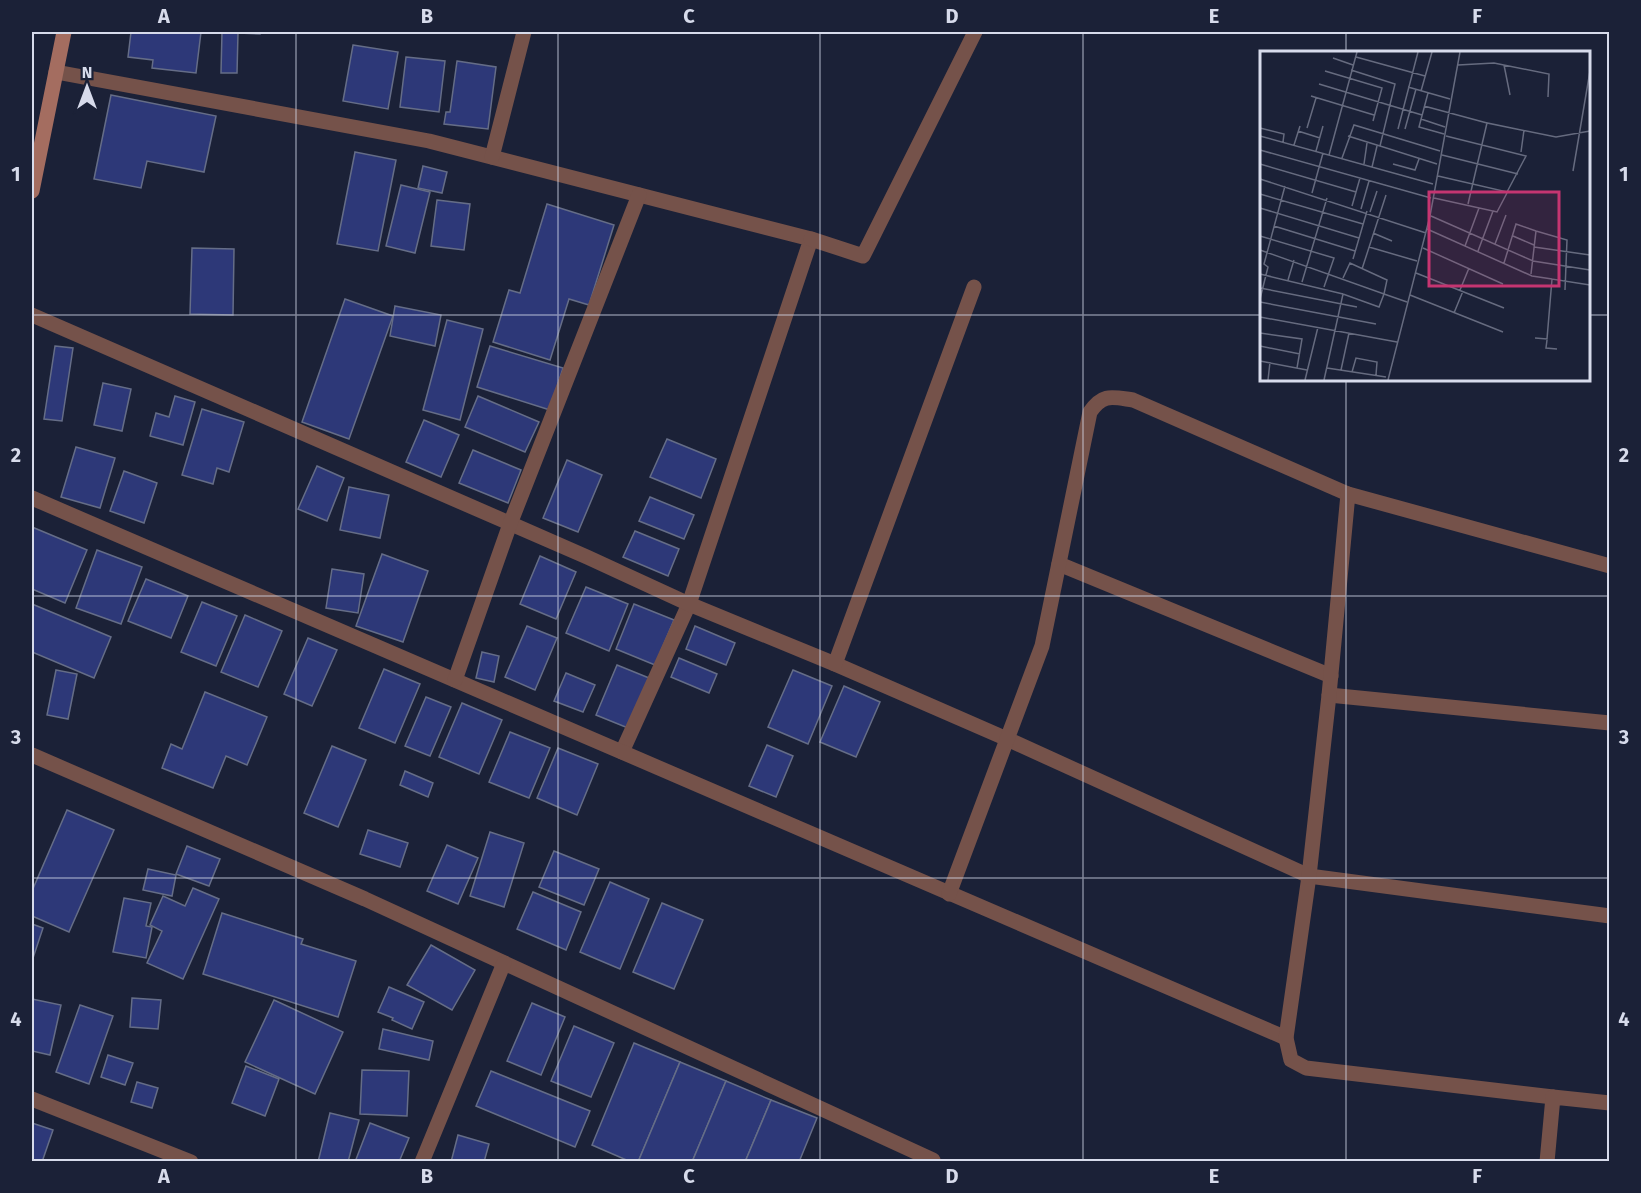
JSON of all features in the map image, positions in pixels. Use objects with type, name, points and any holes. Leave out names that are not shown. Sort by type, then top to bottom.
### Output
[{"type":"main road","points":[[32,191],[64,32]]},
{"type":"street","points":[[492,157],[524,32]]},
{"type":"street","points":[[56,72],[429,141],[811,239],[863,256],[975,32]]},
{"type":"street","points":[[455,680],[510,524],[639,195]]},
{"type":"street","points":[[622,752],[689,604],[811,239]]},
{"type":"street","points":[[835,664],[974,287]]},
{"type":"street","points":[[32,315],[587,557],[689,604],[835,664],[1007,739],[1309,876],[1610,916]]},
{"type":"street","points":[[950,894],[1042,646],[1090,412],[1097,402],[1109,396],[1133,400],[1348,494],[1610,566]]},
{"type":"street","points":[[1348,494],[1309,876],[1286,1038],[1292,1060],[1306,1068],[1610,1103]]},
{"type":"street","points":[[32,498],[1286,1038]]},
{"type":"street","points":[[1059,564],[1331,676]]},
{"type":"street","points":[[1329,695],[1610,723]]},
{"type":"street","points":[[32,755],[365,899],[933,1160]]},
{"type":"street","points":[[422,1161],[504,963]]},
{"type":"street","points":[[1547,1161],[1553,1097]]},
{"type":"street","points":[[32,1099],[191,1161]]},
{"type":"building","points":[[131,32],[201,32],[196,73],[152,68],[153,60],[128,57]]},
{"type":"building","points":[[222,32],[260,32],[260,34],[238,33],[237,73],[221,73]]},
{"type":"building","points":[[353,45],[398,52],[388,109],[343,101]]},
{"type":"building","points":[[406,57],[445,61],[439,112],[400,107]]},
{"type":"building","points":[[457,61],[496,67],[488,129],[444,124],[446,112],[450,112]]},
{"type":"building","points":[[111,95],[216,116],[204,172],[147,161],[141,188],[94,179]]},
{"type":"building","points":[[355,152],[396,160],[378,251],[337,244]]},
{"type":"building","points":[[423,166],[447,172],[442,193],[418,188]]},
{"type":"building","points":[[401,185],[430,192],[415,253],[386,246]]},
{"type":"building","points":[[437,200],[470,204],[464,250],[431,246]]},
{"type":"building","points":[[547,204],[614,225],[589,305],[569,299],[550,360],[493,342],[509,290],[520,293]]},
{"type":"building","points":[[192,248],[234,249],[233,315],[190,314]]},
{"type":"building","points":[[345,299],[393,316],[349,439],[302,422]]},
{"type":"building","points":[[395,306],[441,315],[435,346],[390,336]]},
{"type":"building","points":[[447,320],[483,329],[460,420],[423,410]]},
{"type":"building","points":[[55,346],[73,348],[62,421],[44,419]]},
{"type":"building","points":[[490,346],[563,368],[550,410],[477,387]]},
{"type":"building","points":[[103,383],[131,389],[122,431],[94,425]]},
{"type":"building","points":[[175,396],[195,402],[183,445],[150,436],[156,413],[169,417]]},
{"type":"building","points":[[478,396],[539,422],[525,452],[465,427]]},
{"type":"building","points":[[202,409],[244,422],[229,472],[217,468],[213,484],[182,475]]},
{"type":"building","points":[[424,420],[459,435],[441,477],[406,462]]},
{"type":"building","points":[[667,439],[716,459],[701,498],[650,477]]},
{"type":"building","points":[[76,447],[115,458],[100,508],[61,497]]},
{"type":"building","points":[[473,450],[521,470],[508,503],[459,483]]},
{"type":"building","points":[[567,460],[602,475],[578,532],[543,518]]},
{"type":"building","points":[[317,466],[344,478],[327,521],[298,509]]},
{"type":"building","points":[[124,471],[157,483],[144,523],[110,511]]},
{"type":"building","points":[[349,487],[389,495],[380,538],[340,530]]},
{"type":"building","points":[[650,497],[694,515],[684,539],[639,521]]},
{"type":"building","points":[[32,527],[87,550],[65,603],[32,589]]},
{"type":"building","points":[[635,531],[679,549],[668,576],[623,557]]},
{"type":"building","points":[[97,550],[142,567],[121,624],[76,608]]},
{"type":"building","points":[[382,554],[428,571],[403,642],[356,626]]},
{"type":"building","points":[[540,556],[576,572],[556,619],[520,604]]},
{"type":"building","points":[[332,569],[364,574],[358,613],[326,608]]},
{"type":"building","points":[[146,579],[188,596],[171,638],[128,621]]},
{"type":"building","points":[[586,587],[628,604],[609,651],[566,633]]},
{"type":"building","points":[[202,602],[237,616],[216,666],[181,652]]},
{"type":"building","points":[[32,604],[111,637],[94,678],[32,652]]},
{"type":"building","points":[[634,604],[674,620],[655,665],[616,649]]},
{"type":"building","points":[[245,615],[282,631],[258,687],[221,672]]},
{"type":"building","points":[[527,626],[557,638],[535,690],[505,677]]},
{"type":"building","points":[[695,626],[735,643],[726,665],[686,649]]},
{"type":"building","points":[[308,638],[337,650],[312,706],[284,694]]},
{"type":"building","points":[[482,652],[499,656],[494,682],[476,678]]},
{"type":"building","points":[[679,658],[717,674],[709,693],[671,677]]},
{"type":"building","points":[[617,665],[649,678],[628,728],[596,715]]},
{"type":"building","points":[[384,669],[420,684],[395,743],[359,728]]},
{"type":"building","points":[[56,670],[77,674],[68,719],[47,715]]},
{"type":"building","points":[[793,670],[832,686],[808,744],[768,727]]},
{"type":"building","points":[[566,673],[595,685],[583,712],[554,701]]},
{"type":"building","points":[[844,686],[880,702],[856,757],[820,742]]},
{"type":"building","points":[[205,692],[267,717],[247,765],[226,756],[213,788],[162,768],[171,744],[182,749]]},
{"type":"building","points":[[426,697],[451,707],[430,756],[405,746]]},
{"type":"building","points":[[462,703],[502,720],[479,774],[439,757]]},
{"type":"building","points":[[510,732],[550,748],[529,798],[489,782]]},
{"type":"building","points":[[767,745],[793,756],[776,797],[749,786]]},
{"type":"building","points":[[332,746],[366,760],[338,827],[304,813]]},
{"type":"building","points":[[558,748],[598,764],[577,815],[537,798]]},
{"type":"building","points":[[405,771],[433,783],[428,797],[400,785]]},
{"type":"building","points":[[67,810],[114,830],[69,932],[32,916],[32,891]]},
{"type":"building","points":[[368,830],[408,843],[400,867],[360,854]]},
{"type":"building","points":[[490,832],[524,843],[504,907],[470,896]]},
{"type":"building","points":[[447,845],[478,858],[458,904],[427,891]]},
{"type":"building","points":[[187,846],[220,859],[209,886],[176,874]]},
{"type":"building","points":[[554,851],[599,869],[584,905],[539,887]]},
{"type":"building","points":[[148,869],[176,875],[172,896],[143,890]]},
{"type":"building","points":[[610,882],[649,899],[620,969],[580,952]]},
{"type":"building","points":[[193,888],[219,899],[183,979],[147,963],[162,931],[150,925],[163,896],[185,906]]},
{"type":"building","points":[[533,892],[581,912],[566,950],[517,929]]},
{"type":"building","points":[[124,898],[151,903],[146,926],[152,927],[146,958],[113,952]]},
{"type":"building","points":[[662,903],[703,920],[674,989],[633,972]]},
{"type":"building","points":[[222,913],[303,939],[301,944],[356,961],[338,1017],[203,974]]},
{"type":"building","points":[[32,924],[43,928],[32,961]]},
{"type":"building","points":[[431,945],[475,970],[452,1010],[407,985]]},
{"type":"building","points":[[389,987],[424,1002],[412,1029],[378,1012]]},
{"type":"building","points":[[132,998],[161,1000],[158,1029],[130,1027]]},
{"type":"building","points":[[32,999],[61,1005],[50,1055],[32,1051]]},
{"type":"building","points":[[274,1000],[343,1032],[315,1094],[245,1062]]},
{"type":"building","points":[[532,1003],[565,1017],[541,1075],[507,1061]]},
{"type":"building","points":[[80,1005],[113,1016],[89,1084],[56,1072]]},
{"type":"building","points":[[574,1026],[614,1043],[591,1097],[551,1081]]},
{"type":"building","points":[[383,1029],[433,1041],[429,1060],[379,1049]]},
{"type":"building","points":[[634,1043],[680,1062],[638,1162],[631,1162],[592,1145]]},
{"type":"building","points":[[108,1055],[133,1063],[125,1085],[101,1077]]},
{"type":"building","points":[[680,1062],[726,1081],[692,1162],[638,1162]]},
{"type":"building","points":[[246,1066],[279,1079],[265,1116],[232,1103]]},
{"type":"building","points":[[362,1070],[409,1071],[407,1116],[360,1114]]},
{"type":"building","points":[[491,1071],[590,1111],[575,1147],[476,1106]]},
{"type":"building","points":[[726,1081],[771,1100],[745,1162],[692,1162]]},
{"type":"building","points":[[137,1082],[158,1088],[152,1108],[131,1102]]},
{"type":"building","points":[[771,1100],[817,1118],[799,1162],[745,1162]]},
{"type":"building","points":[[330,1113],[359,1120],[348,1162],[318,1162]]},
{"type":"building","points":[[32,1123],[53,1130],[42,1162],[32,1162]]},
{"type":"building","points":[[370,1123],[409,1138],[399,1162],[355,1162]]},
{"type":"building","points":[[458,1135],[489,1144],[484,1162],[451,1162]]}]
